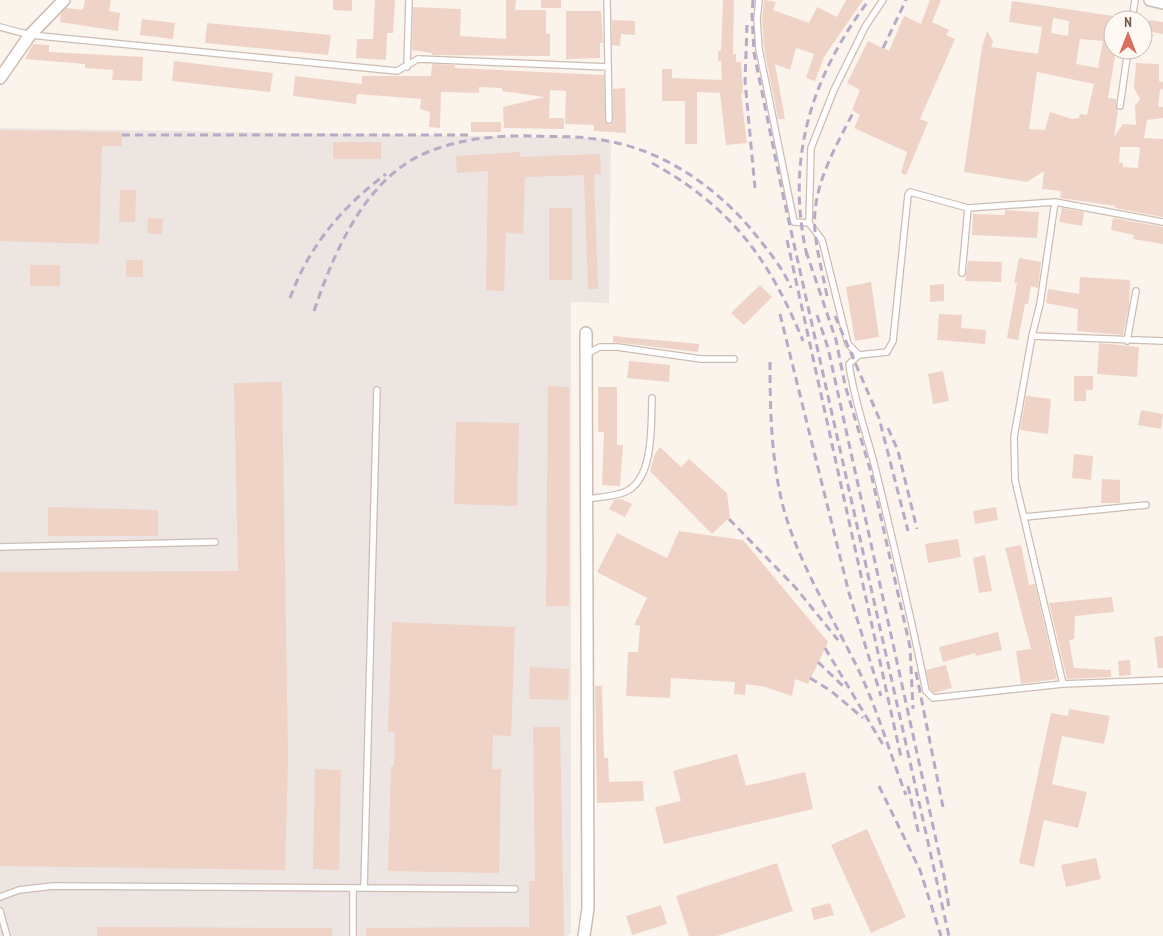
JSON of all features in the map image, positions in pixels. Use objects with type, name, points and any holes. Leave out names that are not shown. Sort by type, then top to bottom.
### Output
[{"type":"street","points":[[0,78],[30,35],[64,0]]},
{"type":"street","points":[[1150,0],[1163,3]]},
{"type":"street","points":[[584,936],[588,908],[586,333]]},
{"type":"lane","points":[[407,66],[409,0]]},
{"type":"lane","points":[[607,0],[608,120]]},
{"type":"lane","points":[[759,0],[757,20],[759,49],[794,222],[809,223]]},
{"type":"lane","points":[[858,355],[848,344],[822,240],[809,223],[811,148],[834,90],[865,27],[883,0]]},
{"type":"lane","points":[[0,26],[30,35],[397,71],[418,59],[608,67]]},
{"type":"lane","points":[[1120,106],[1127,60]]},
{"type":"lane","points":[[1163,222],[1055,202],[968,208],[910,192],[908,195],[893,341],[887,352],[858,355],[849,364],[853,395],[866,431],[875,465],[912,621],[926,691],[933,698],[1063,684],[1163,680]]},
{"type":"lane","points":[[1055,202],[1040,304],[1032,336],[1014,437],[1015,480],[1063,684]]},
{"type":"lane","points":[[962,273],[968,208]]},
{"type":"lane","points":[[1127,341],[1136,291]]},
{"type":"lane","points":[[1032,336],[1163,341]]},
{"type":"lane","points":[[586,354],[600,347],[618,347],[701,360],[734,360]]},
{"type":"lane","points":[[364,888],[377,390]]},
{"type":"lane","points":[[586,499],[625,492],[638,484],[644,471],[650,442],[652,398]]},
{"type":"lane","points":[[1025,517],[1146,505]]},
{"type":"lane","points":[[0,547],[215,542]]},
{"type":"lane","points":[[0,898],[20,890],[53,886],[515,889]]},
{"type":"lane","points":[[352,936],[354,888]]},
{"type":"lane","points":[[0,911],[7,936]]},
{"type":"shaded area","points":[[0,128],[587,138],[611,141],[609,303],[571,302],[571,932],[567,936],[0,936]]},
{"type":"building","points":[[85,0],[111,0],[109,11],[120,13],[118,31],[60,22],[61,13],[66,8],[83,10]]},
{"type":"building","points":[[333,0],[352,0],[352,11],[333,10]]},
{"type":"building","points":[[375,0],[395,0],[393,33],[387,33],[386,60],[356,58],[357,39],[373,39]]},
{"type":"building","points":[[506,0],[516,0],[515,10],[546,10],[546,34],[550,34],[550,56],[432,55],[432,53],[412,50],[413,7],[461,9],[460,36],[506,39]]},
{"type":"building","points":[[541,0],[561,0],[561,8],[541,8]]},
{"type":"building","points":[[723,0],[734,0],[733,54],[736,54],[736,62],[741,62],[743,93],[741,94],[747,143],[726,145],[720,93],[697,92],[697,144],[685,144],[685,101],[662,101],[662,69],[672,69],[672,78],[722,80],[721,61],[718,61],[718,51],[721,51]]},
{"type":"building","points":[[764,0],[776,2],[773,10],[809,23],[817,7],[837,17],[846,0],[863,0],[824,57],[815,81],[806,78],[814,54],[796,48],[790,70],[775,64],[785,119],[778,119],[764,48],[762,19]]},
{"type":"building","points":[[930,0],[941,0],[932,22],[949,30],[946,35],[955,39],[920,119],[928,122],[906,175],[901,173],[907,152],[854,128],[860,115],[852,110],[860,90],[847,83],[868,41],[889,51],[904,16],[921,24]]},
{"type":"building","points":[[1012,1],[1103,15],[1103,41],[1103,60],[1114,60],[1108,98],[1116,99],[1118,110],[1114,137],[1123,124],[1136,125],[1135,106],[1140,99],[1134,88],[1136,63],[1159,64],[1159,81],[1163,82],[1163,89],[1160,90],[1158,107],[1163,107],[1163,118],[1147,120],[1144,138],[1163,139],[1163,217],[1115,208],[1116,206],[1060,198],[1061,191],[1042,189],[1044,171],[1027,182],[964,172],[982,47],[987,31],[993,41],[991,47],[1038,54],[1042,27],[1009,22]],"holes":[[[1053,18],[1069,21],[1068,36],[1051,33]],[[1080,39],[1103,41],[1098,68],[1076,64]],[[1037,72],[1094,84],[1087,115],[1080,114],[1079,118],[1072,119],[1050,112],[1045,130],[1029,129]],[[1120,147],[1140,147],[1138,168],[1123,167],[1123,163],[1119,163]]]},
{"type":"building","points":[[566,11],[601,11],[603,43],[600,43],[600,58],[566,59]]},
{"type":"building","points":[[142,19],[175,23],[173,39],[140,35]]},
{"type":"building","points":[[612,20],[635,21],[635,35],[621,34],[620,46],[612,45]]},
{"type":"building","points":[[1153,21],[1163,22],[1163,34],[1153,32]]},
{"type":"building","points":[[207,23],[331,35],[328,55],[205,43]]},
{"type":"building","points":[[33,44],[49,45],[49,52],[143,57],[142,81],[112,80],[113,70],[85,68],[85,64],[25,59]]},
{"type":"building","points":[[174,61],[273,73],[270,92],[172,81]]},
{"type":"building","points":[[432,64],[455,65],[455,68],[604,75],[605,122],[610,125],[613,122],[613,89],[625,88],[626,133],[594,131],[594,125],[565,124],[566,91],[550,90],[549,118],[564,118],[564,129],[504,128],[503,107],[544,97],[502,91],[502,88],[479,87],[479,93],[441,92],[440,128],[429,127],[430,112],[420,109],[421,99],[357,94],[356,104],[293,96],[295,76],[362,84],[362,76],[431,76]]},
{"type":"building","points":[[471,122],[501,122],[501,132],[471,132]]},
{"type":"building","points":[[0,130],[122,132],[122,146],[102,146],[99,244],[0,241]]},
{"type":"building","points":[[333,142],[381,142],[381,159],[333,159]]},
{"type":"building","points":[[520,152],[520,157],[600,154],[601,174],[594,174],[598,289],[588,289],[584,175],[525,177],[523,234],[506,233],[504,291],[486,290],[488,171],[457,173],[456,156]]},
{"type":"building","points":[[120,190],[136,190],[135,222],[119,222]]},
{"type":"building","points":[[549,208],[572,208],[572,280],[549,280]]},
{"type":"building","points":[[1062,208],[1084,212],[1082,226],[1059,222]]},
{"type":"building","points":[[1005,210],[1039,212],[1037,238],[972,235],[973,214],[1005,215]]},
{"type":"building","points":[[148,218],[163,219],[162,235],[147,233]]},
{"type":"building","points":[[1113,218],[1163,227],[1163,244],[1133,239],[1134,235],[1111,230]]},
{"type":"building","points":[[1019,258],[1041,262],[1038,288],[1031,286],[1028,304],[1025,304],[1018,340],[1007,338],[1017,283],[1014,283]]},
{"type":"building","points":[[126,260],[143,260],[143,277],[126,277]]},
{"type":"building","points":[[968,261],[1002,262],[1001,282],[965,281]]},
{"type":"building","points":[[30,265],[60,265],[60,286],[30,286]]},
{"type":"building","points":[[1080,277],[1130,280],[1129,306],[1123,335],[1077,331],[1078,309],[1046,303],[1048,289],[1079,294]]},
{"type":"building","points":[[871,282],[879,337],[855,341],[846,287]]},
{"type":"building","points":[[944,284],[944,301],[930,302],[930,285]]},
{"type":"building","points":[[760,285],[772,297],[744,325],[731,313]]},
{"type":"building","points":[[939,314],[962,315],[961,328],[986,330],[985,344],[937,340]]},
{"type":"building","points":[[613,336],[699,344],[698,352],[613,342]]},
{"type":"building","points":[[1099,343],[1139,347],[1137,377],[1097,374]]},
{"type":"building","points":[[629,361],[670,365],[669,382],[627,378]]},
{"type":"building","points":[[943,371],[949,401],[933,404],[928,374]]},
{"type":"building","points":[[1074,376],[1093,376],[1093,390],[1086,390],[1086,401],[1074,401]]},
{"type":"building","points":[[282,382],[288,758],[285,870],[0,866],[0,572],[238,571],[234,383]]},
{"type":"building","points":[[548,386],[569,387],[569,606],[546,606]]},
{"type":"building","points":[[598,387],[617,387],[617,445],[623,445],[620,486],[602,485],[604,432],[598,432]]},
{"type":"building","points":[[1026,396],[1051,399],[1048,434],[1020,430]]},
{"type":"building","points":[[1141,410],[1163,414],[1161,429],[1138,425]]},
{"type":"building","points":[[456,422],[519,423],[517,506],[454,504]]},
{"type":"building","points":[[660,447],[681,467],[689,459],[727,493],[730,517],[712,534],[650,471],[655,454]]},
{"type":"building","points":[[1074,454],[1093,456],[1091,480],[1072,478]]},
{"type":"building","points":[[1102,479],[1120,480],[1120,503],[1101,503]]},
{"type":"building","points":[[620,499],[632,504],[625,517],[609,509],[614,500]]},
{"type":"building","points":[[48,507],[158,510],[158,536],[48,536]]},
{"type":"building","points":[[996,507],[998,520],[975,524],[973,511]]},
{"type":"building","points":[[679,531],[743,540],[828,642],[808,684],[795,679],[792,696],[765,687],[746,684],[745,695],[734,694],[735,682],[671,678],[670,698],[626,696],[628,652],[638,652],[640,626],[634,625],[647,598],[597,572],[617,533],[667,558]]},
{"type":"building","points":[[958,539],[961,557],[928,563],[925,544]]},
{"type":"building","points":[[1021,545],[1029,585],[1035,584],[1057,679],[1021,684],[1016,651],[1031,649],[1005,548]]},
{"type":"building","points":[[985,555],[992,591],[979,593],[973,558]]},
{"type":"building","points":[[1112,597],[1114,612],[1075,616],[1074,639],[1069,640],[1074,668],[1111,670],[1111,677],[1067,679],[1049,603]]},
{"type":"building","points":[[392,622],[515,627],[511,736],[493,735],[492,769],[501,769],[499,873],[388,871],[391,766],[394,766],[395,732],[388,732]]},
{"type":"building","points":[[998,632],[1002,650],[976,656],[975,653],[943,662],[939,647]]},
{"type":"building","points":[[1163,636],[1163,668],[1158,668],[1154,637]]},
{"type":"building","points":[[1130,660],[1131,675],[1119,676],[1118,661]]},
{"type":"building","points":[[946,665],[952,688],[934,693],[930,689],[926,670]]},
{"type":"building","points":[[530,667],[569,669],[568,700],[529,699]]},
{"type":"building","points":[[595,686],[602,686],[604,758],[608,758],[609,782],[643,781],[644,801],[597,803]]},
{"type":"building","points":[[1069,709],[1110,716],[1104,744],[1062,736],[1052,784],[1087,792],[1078,828],[1044,820],[1034,867],[1019,863],[1051,713],[1068,716]]},
{"type":"building","points":[[533,727],[560,727],[564,936],[366,936],[366,928],[529,927],[529,881],[535,881]]},
{"type":"building","points":[[737,754],[746,786],[805,772],[813,809],[664,844],[655,807],[681,801],[673,771]]},
{"type":"building","points":[[315,769],[341,770],[339,870],[313,869]]},
{"type":"building","points":[[867,829],[906,917],[871,933],[831,845]]},
{"type":"building","points":[[1096,858],[1101,879],[1066,887],[1061,865]]},
{"type":"building","points":[[777,863],[793,911],[717,936],[689,936],[676,896]]},
{"type":"building","points":[[830,903],[834,915],[814,920],[811,908]]},
{"type":"building","points":[[661,905],[667,924],[632,935],[626,916]]},
{"type":"building","points":[[97,927],[332,928],[332,936],[97,936]]},
{"type":"railway","points":[[753,0],[754,53],[783,195],[949,936]]},
{"type":"railway","points":[[807,256],[801,221],[799,186],[802,153],[808,121],[818,90],[832,59],[849,29],[869,0]]},
{"type":"railway","points":[[883,48],[906,0]]},
{"type":"railway","points":[[747,25],[745,81],[755,188]]},
{"type":"railway","points":[[827,296],[815,231],[817,199],[826,169],[854,111]]},
{"type":"railway","points":[[122,135],[470,135]]},
{"type":"railway","points":[[314,311],[340,245],[365,204],[380,185],[417,157],[431,151],[459,142],[504,136],[574,137],[611,142],[635,148],[678,167],[698,180],[735,211],[773,257],[791,288]]},
{"type":"railway","points":[[652,163],[680,180],[704,198],[726,217],[744,237],[776,284],[803,341]]},
{"type":"railway","points":[[290,298],[307,261],[329,229],[355,200],[386,174]]},
{"type":"railway","points":[[787,240],[901,757]]},
{"type":"railway","points":[[806,251],[836,340],[845,385],[870,469],[910,647],[913,709]]},
{"type":"railway","points":[[780,314],[849,593],[881,696]]},
{"type":"railway","points":[[817,315],[828,348],[944,876],[949,908]]},
{"type":"railway","points":[[835,316],[879,418],[908,531]]},
{"type":"railway","points":[[770,362],[773,447],[781,498],[787,521],[815,586],[866,686],[906,795]]},
{"type":"railway","points":[[888,428],[898,451],[917,529]]},
{"type":"railway","points":[[729,519],[795,587],[838,640]]},
{"type":"railway","points":[[825,648],[885,748]]},
{"type":"railway","points":[[818,662],[844,687]]},
{"type":"railway","points":[[916,672],[943,807]]},
{"type":"railway","points":[[810,678],[831,691],[863,718]]},
{"type":"railway","points":[[879,786],[920,870],[941,936]]},
{"type":"railway","points":[[908,786],[919,835]]}]
